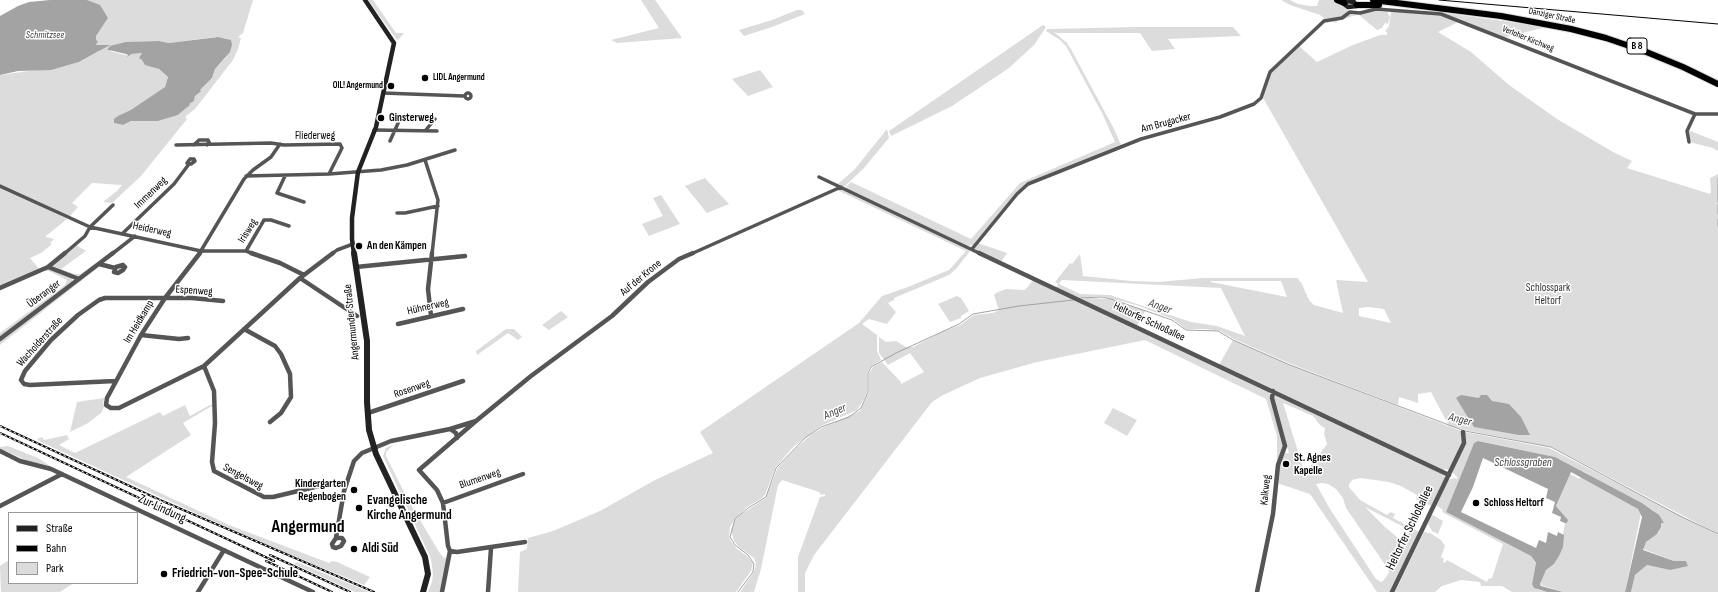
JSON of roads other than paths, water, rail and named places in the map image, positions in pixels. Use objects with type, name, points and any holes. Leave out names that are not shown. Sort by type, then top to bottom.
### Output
[{"type":"highway","points":[[1337,0],[1344,3]]},
{"type":"highway","name":"Danziger Straße","points":[[1373,0],[1529,20],[1591,34],[1664,58],[1718,84]]},
{"type":"highway","name":"Danziger Straße","points":[[1385,0],[1529,17],[1594,32],[1646,49],[1718,80]]},
{"type":"highway","points":[[1403,0],[1472,10]]},
{"type":"highway","points":[[1357,5],[1367,4],[1416,9],[1455,10]]},
{"type":"main road","name":"Angermunder Straße","points":[[365,0],[394,43],[384,93],[374,130],[358,172],[353,199],[353,244],[367,341],[369,430],[373,448],[425,557],[428,574],[424,592]]},
{"type":"main road","points":[[1351,0],[1357,5],[1355,7],[1350,7],[1344,3],[1345,1],[1351,0]]},
{"type":"street","points":[[1350,7],[1350,12]]},
{"type":"street","name":"Verloher Kirchweg","points":[[1350,12],[1360,13],[1376,9],[1441,14],[1695,114],[1718,114]]},
{"type":"street","name":"Am Brugacker","points":[[972,249],[1017,194],[1028,184],[1136,140],[1220,117],[1254,104],[1261,98],[1270,72],[1324,21],[1345,17],[1350,12]]},
{"type":"street","points":[[384,93],[464,96]]},
{"type":"street","points":[[1689,142],[1687,131],[1695,114]]},
{"type":"street","points":[[425,131],[435,119]]},
{"type":"street","points":[[390,141],[399,121]]},
{"type":"street","points":[[374,130],[437,131]]},
{"type":"street","name":"Fliederweg","points":[[176,145],[271,143],[340,144],[342,148],[329,174]]},
{"type":"street","name":"Fliederweg","points":[[246,176],[271,157],[280,144]]},
{"type":"street","points":[[201,251],[246,176],[329,174],[394,168],[455,150]]},
{"type":"street","points":[[425,160],[437,195],[438,206],[428,289],[431,316]]},
{"type":"street","name":"Immenweg","points":[[124,233],[174,184],[189,164]]},
{"type":"street","points":[[285,176],[276,193],[304,202]]},
{"type":"street","name":"Heltorfer Schloßallee","points":[[819,177],[1449,475]]},
{"type":"street","name":"Heiderweg","points":[[0,186],[90,227],[124,233],[201,251],[246,251],[280,263],[357,316]]},
{"type":"street","name":"Auf der Krone","points":[[443,503],[437,490],[419,470],[531,376],[612,316],[648,282],[679,259],[841,187]]},
{"type":"street","points":[[0,288],[48,267],[85,236],[90,227],[113,205]]},
{"type":"street","points":[[397,213],[405,213],[438,206]]},
{"type":"street","name":"Irisweg","points":[[246,251],[264,220],[271,220],[289,226]]},
{"type":"street","name":"Überanger","points":[[0,339],[135,236]]},
{"type":"street","points":[[204,366],[302,277],[337,250],[353,244]]},
{"type":"street","name":"Im Heidkamp","points":[[201,251],[164,298],[115,381],[105,403],[109,407],[116,408],[123,406],[204,366]]},
{"type":"street","points":[[356,267],[465,256]]},
{"type":"street","points":[[99,264],[115,268]]},
{"type":"street","points":[[48,267],[79,279]]},
{"type":"street","name":"Wacholderstraße","points":[[115,381],[30,385],[24,384],[21,380],[25,371],[51,340],[78,315],[96,301],[105,298],[164,298]]},
{"type":"street","name":"Espenweg","points":[[164,298],[192,298],[223,301]]},
{"type":"street","name":"Hühnerweg","points":[[398,324],[463,309]]},
{"type":"street","points":[[244,329],[275,346],[281,354],[290,374],[291,388],[289,402],[281,413],[270,422]]},
{"type":"street","points":[[141,335],[179,339],[188,338]]},
{"type":"street","name":"Sengelsweg","points":[[204,366],[214,391],[215,423],[212,462],[214,471],[264,497],[273,497],[319,486],[346,482]]},
{"type":"street","name":"Rosenweg","points":[[368,413],[463,381]]},
{"type":"street","name":"Kalkweg","points":[[1257,592],[1273,514],[1278,465],[1285,446],[1282,430],[1272,398],[1273,391]]},
{"type":"street","name":"Auf der Krone","points":[[336,538],[346,482],[357,458],[362,453],[391,441],[450,429],[476,421]]},
{"type":"street","points":[[450,429],[456,433],[457,438]]},
{"type":"street","name":"Heltorfer Schloßallee","points":[[1392,592],[1464,442],[1463,432]]},
{"type":"street","name":"Zur Lindung","points":[[0,451],[20,461],[51,469],[313,592]]},
{"type":"street","points":[[0,506],[62,474]]},
{"type":"street","name":"Blumenweg","points":[[443,503],[523,474]]},
{"type":"street","points":[[442,592],[450,551],[448,546],[443,503]]},
{"type":"street","points":[[450,551],[457,552],[491,548],[525,542]]},
{"type":"street","points":[[488,592],[491,548]]},
{"type":"street","points":[[198,592],[224,550]]},
{"type":"water","name":"Schmitzsee","points":[[50,0],[87,0],[100,5],[108,18],[96,36],[96,40],[98,41],[96,45],[110,45],[79,62],[51,70],[18,71],[0,75],[0,16],[29,2]]},
{"type":"water","points":[[218,37],[231,40],[232,45],[230,52],[215,69],[212,78],[195,96],[194,101],[178,115],[158,121],[131,121],[123,125],[114,123],[114,119],[118,116],[131,110],[165,87],[168,77],[159,69],[145,65],[139,58],[142,53],[132,54],[127,57],[128,55],[126,54],[107,50],[110,46],[126,42],[159,41],[169,43]]},
{"type":"water","points":[[1461,395],[1479,398],[1481,395],[1487,395],[1492,401],[1509,404],[1521,417],[1530,435],[1519,435],[1474,427],[1456,398]]},
{"type":"water","name":"Schlossgraben","points":[[1478,441],[1555,457],[1642,503],[1659,515],[1664,523],[1661,523],[1661,527],[1657,534],[1646,542],[1643,550],[1674,561],[1686,561],[1688,566],[1670,570],[1647,565],[1635,575],[1631,592],[1625,592],[1642,517],[1638,509],[1571,472],[1556,506],[1568,520],[1567,523],[1565,523],[1560,521],[1561,517],[1552,513],[1555,502],[1546,498],[1548,489],[1483,458],[1473,487],[1461,512],[1536,548],[1539,540],[1546,543],[1548,532],[1557,536],[1558,532],[1564,535],[1563,547],[1559,556],[1554,564],[1546,570],[1540,584],[1541,586],[1563,592],[1547,592],[1534,588],[1532,584],[1536,563],[1531,556],[1446,512],[1474,443]]},
{"type":"waterway","name":"Anger","points":[[1718,178],[1718,202]]},
{"type":"waterway","name":"Anger","points":[[1718,205],[1718,214]]},
{"type":"waterway","name":"Anger","points":[[1718,219],[1718,226]]},
{"type":"waterway","name":"Anger","points":[[1080,298],[1102,297],[1111,299],[1172,320],[1186,330],[1218,331],[1233,340],[1290,365],[1462,430]]},
{"type":"waterway","name":"Anger","points":[[738,592],[753,572],[754,564],[748,555],[735,545],[730,537],[735,519],[748,508],[766,497],[776,468],[805,438],[821,427],[849,417],[861,408],[868,392],[868,373],[871,367],[896,353],[959,324],[973,314],[1019,306],[1073,300]]},
{"type":"waterway","name":"Anger","points":[[1465,431],[1551,447],[1680,516],[1718,534]]},
{"type":"tram line","points":[[1439,0],[1718,24]]},
{"type":"railway","points":[[0,426],[160,500],[374,592]]},
{"type":"railway","points":[[0,433],[274,561]]},
{"type":"railway","points":[[270,555],[350,592]]},
{"type":"railway","points":[[266,561],[332,592]]},
{"type":"place","name":"LIDL Angermund","points":[[425,78]]},
{"type":"place","name":"OIL! Angermund","points":[[391,86]]},
{"type":"place","name":"Ginsterweg","points":[[381,118]]},
{"type":"place","name":"An den Kämpen","points":[[359,246]]},
{"type":"place","name":"St. Agnes Kapelle","points":[[1286,464]]},
{"type":"place","name":"Kindergarten Regenbogen","points":[[354,490]]},
{"type":"place","name":"Schloss Heltorf","points":[[1476,503]]},
{"type":"place","name":"Evangelische Kirche Angermund","points":[[359,508]]},
{"type":"place","name":"Aldi Süd","points":[[354,549]]},
{"type":"place","name":"Friedrich-von-Spee-Schule","points":[[164,574]]},
{"type":"district","name":"Angermund","points":[[308,527]]},
{"type":"park label","name":"Schlosspark Heltorf","points":[[1548,294]]}]
